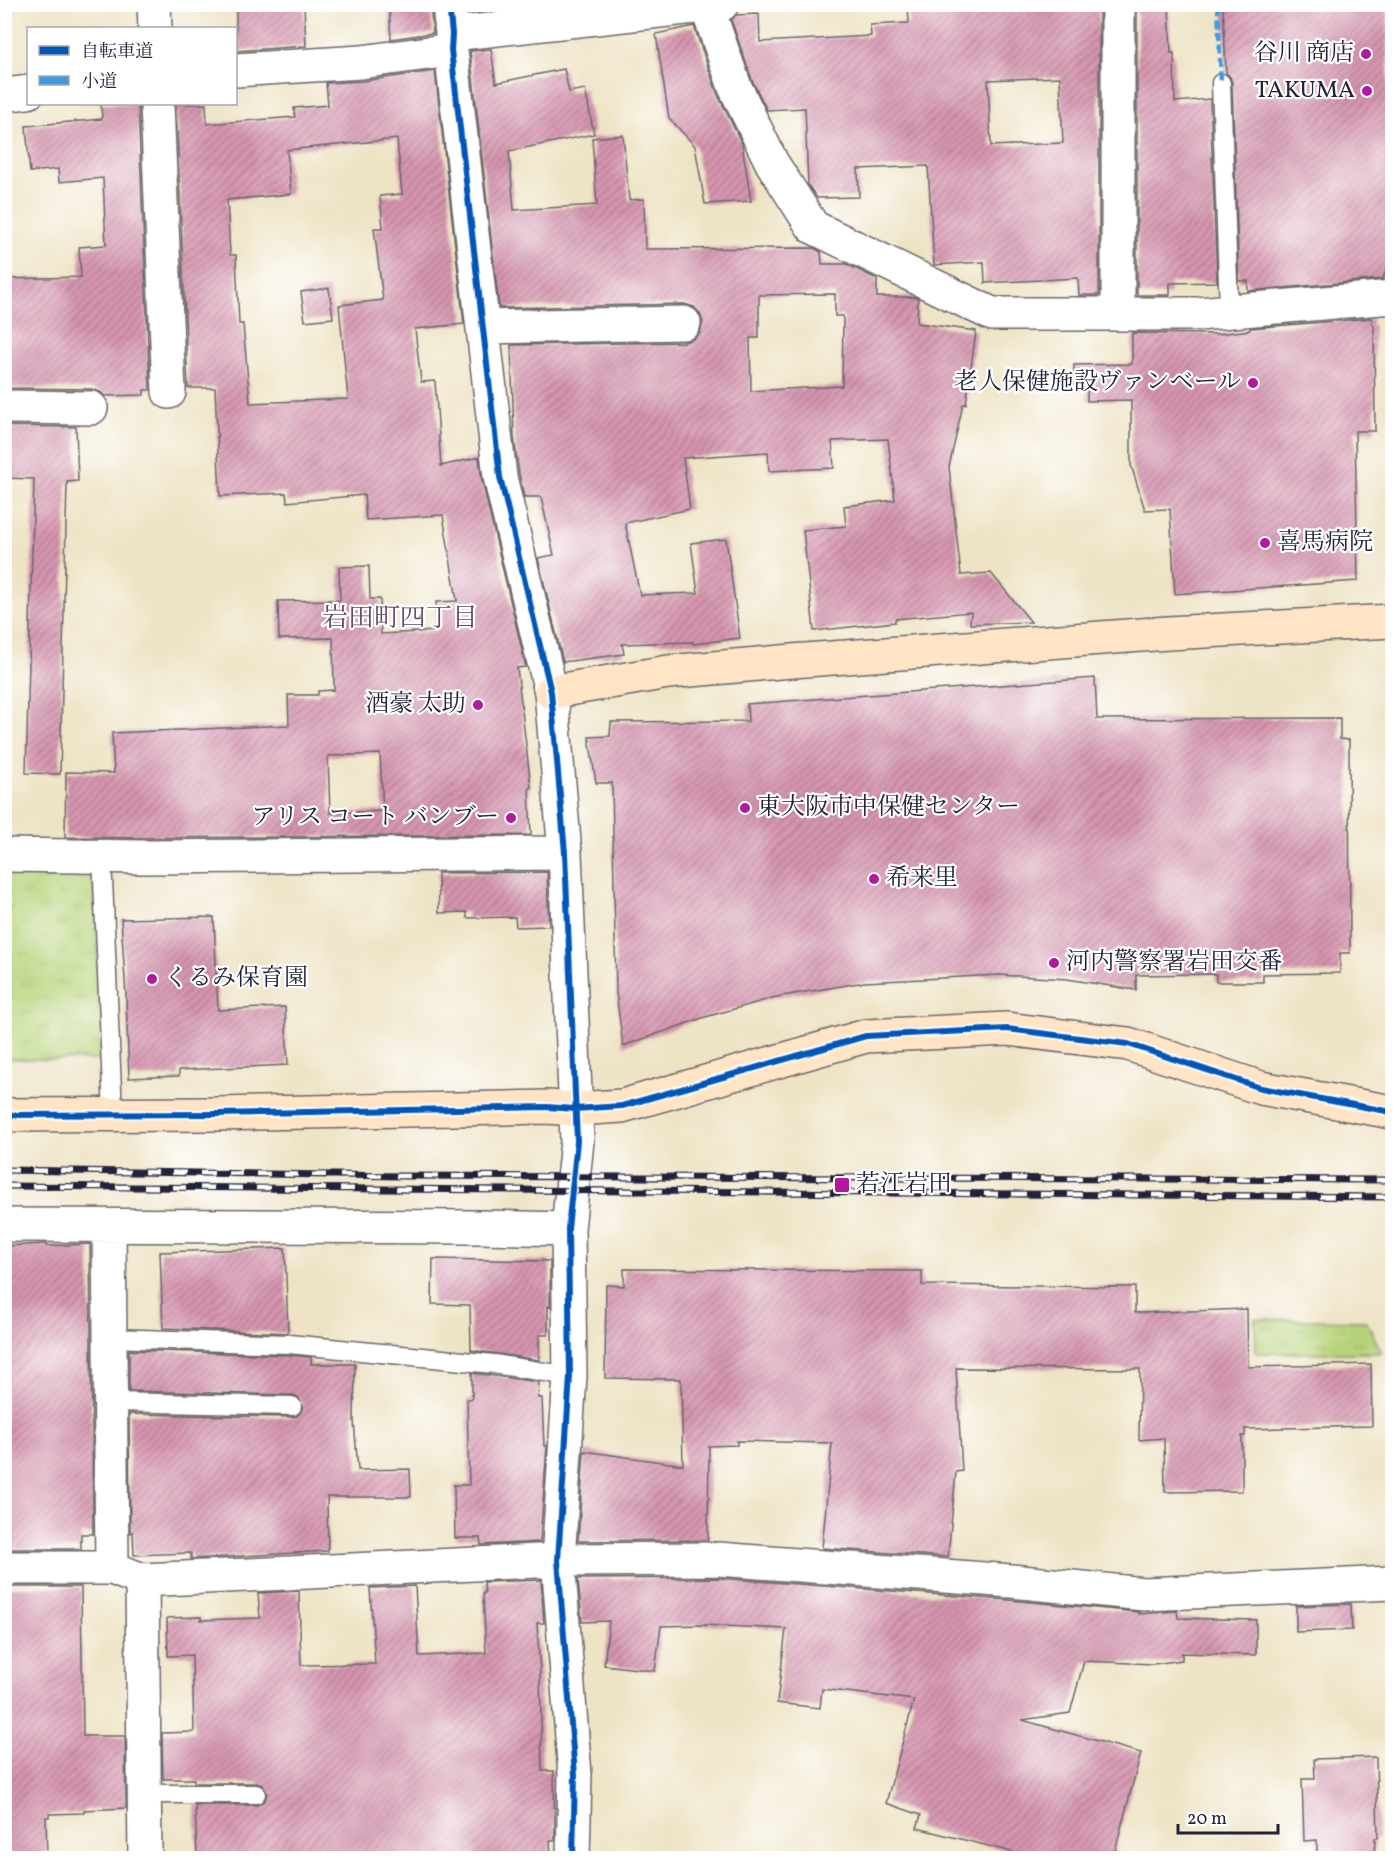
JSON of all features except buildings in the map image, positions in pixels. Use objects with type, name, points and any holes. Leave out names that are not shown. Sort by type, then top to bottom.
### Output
[{"type":"street","points":[[154,4],[155,27]]},
{"type":"street","points":[[1118,4],[1118,314]]},
{"type":"street","points":[[237,70],[361,62],[451,29],[712,5],[735,87],[767,154],[813,227],[992,314],[1198,314],[1392,297]]},
{"type":"street","points":[[451,29],[500,477],[551,692],[564,853],[577,1141],[568,1229],[570,1376],[558,1560],[575,1775],[573,1858]]},
{"type":"street","points":[[4,96],[27,92]]},
{"type":"street","points":[[157,105],[169,392]]},
{"type":"street","points":[[483,327],[684,323]]},
{"type":"street","points":[[4,407],[91,408]]},
{"type":"street","points":[[551,692],[668,672],[769,663],[1168,633],[1392,621]]},
{"type":"street","points":[[4,855],[564,853]]},
{"type":"street","points":[[4,1115],[216,1114],[547,1107],[575,1109],[622,1106],[866,1036],[1007,1029],[1128,1044],[1260,1088],[1392,1112]]},
{"type":"street","points":[[4,1224],[568,1229]]},
{"type":"street","points":[[109,1226],[111,1402],[144,1794],[145,1858]]},
{"type":"street","points":[[4,1568],[127,1574],[558,1560],[718,1559],[1011,1581],[1144,1594],[1392,1583]]},
{"type":"lane","points":[[1221,83],[1229,311]]},
{"type":"lane","points":[[102,856],[113,1114]]},
{"type":"lane","points":[[111,1338],[289,1344],[494,1364],[570,1376]]},
{"type":"lane","points":[[111,1402],[292,1406]]},
{"type":"lane","points":[[144,1794],[256,1794]]},
{"type":"green space","points":[[5,871],[93,872],[104,1060],[5,1059]]},
{"type":"green space","points":[[1255,1319],[1366,1321],[1382,1353],[1256,1353]]},
{"type":"railway","points":[[4,1170],[402,1176],[1392,1180]]},
{"type":"railway","points":[[4,1186],[1392,1197]]},
{"type":"marked path","points":[[1218,4],[1221,83]]},
{"type":"cycle path","points":[[449,4],[451,50],[500,477],[551,692],[565,853],[577,1141],[568,1229],[570,1376],[558,1560],[575,1775],[573,1858]]},
{"type":"cycle path","points":[[4,1115],[216,1114],[547,1107],[575,1109],[622,1106],[866,1036],[1007,1029],[1128,1044],[1261,1088],[1392,1112]]},
{"type":"place","name":"谷川 商店","points":[[1366,54]]},
{"type":"place","name":"TAKUMA","points":[[1367,91]]},
{"type":"place","name":"老人保健施設ヴァンベール","points":[[1253,383]]},
{"type":"place","name":"喜馬病院","points":[[1265,543]]},
{"type":"place","name":"酒豪 太助","points":[[478,705]]},
{"type":"place","name":"東大阪市中保健センター","points":[[745,808]]},
{"type":"place","name":"アリス コート バンブー","points":[[511,818]]},
{"type":"place","name":"希来里","points":[[874,879]]},
{"type":"place","name":"河内警察署岩田交番","points":[[1054,963]]},
{"type":"place","name":"くるみ保育園","points":[[152,979]]},
{"type":"place","name":"若江岩田","points":[[842,1185]]},
{"type":"district","name":"岩田町四丁目","points":[[400,619]]}]
